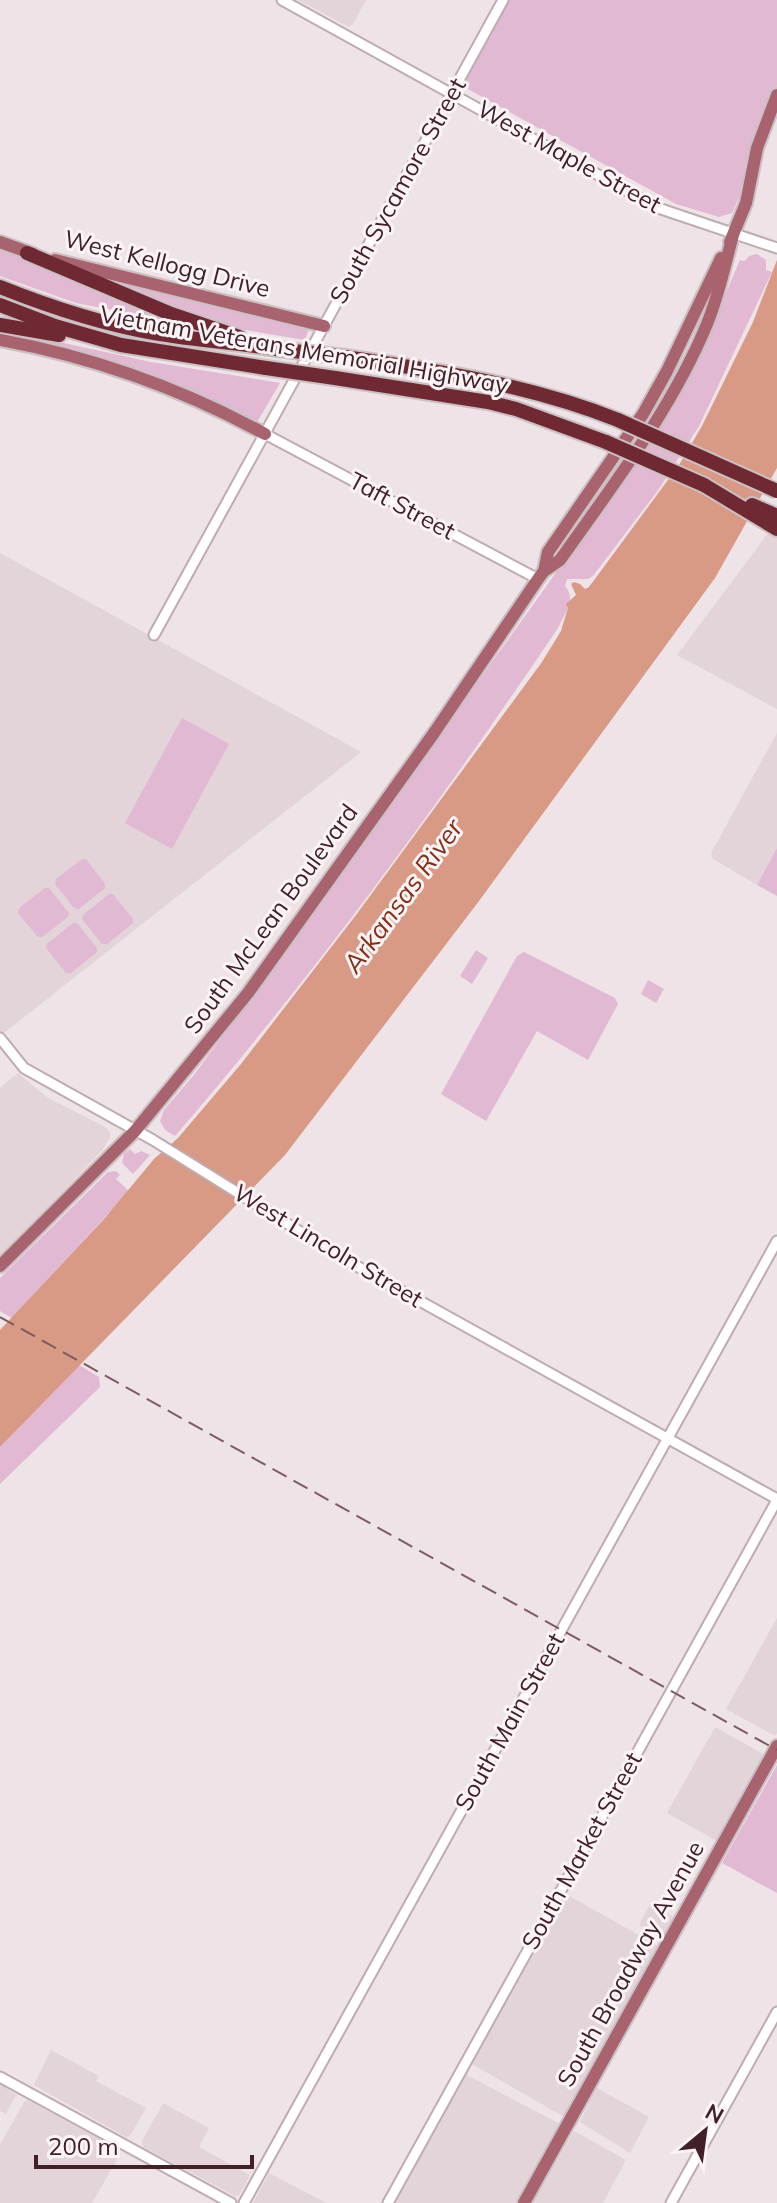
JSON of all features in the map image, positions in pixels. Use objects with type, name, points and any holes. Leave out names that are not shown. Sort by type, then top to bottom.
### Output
[{"type":"highway","points":[[27,253],[171,314],[277,349]]},
{"type":"highway","name":"Vietnam Veterans Memorial Highway","points":[[0,287],[67,312],[155,333],[345,357],[492,380],[567,401],[618,420],[777,490]]},
{"type":"highway","name":"Vietnam Veterans Memorial Highway","points":[[0,305],[55,326],[121,345],[488,402],[516,409],[606,442],[777,516]]},
{"type":"highway","points":[[0,325],[121,345]]},
{"type":"highway","points":[[704,485],[777,529]]},
{"type":"main road","name":"South McLean Boulevard","points":[[0,1266],[135,1131],[248,993],[434,733],[541,575],[548,552],[643,414],[667,371],[733,235],[750,192],[761,134],[777,95]]},
{"type":"main road","name":"West Kellogg Drive","points":[[0,242],[27,253],[324,326]]},
{"type":"main road","points":[[0,340],[57,351],[144,379],[234,417],[265,434]]},
{"type":"main road","name":"South Broadway Avenue","points":[[524,2203],[777,1746]]},
{"type":"street","name":"West Maple Street","points":[[282,0],[658,208],[777,248]]},
{"type":"street","name":"South Sycamore Street","points":[[154,635],[503,0]]},
{"type":"street","name":"Taft Street","points":[[265,434],[541,575]]},
{"type":"street","name":"West Lincoln Street","points":[[0,1038],[24,1068],[153,1140],[344,1259],[777,1499]]},
{"type":"street","name":"South Main Street","points":[[244,2203],[777,1241]]},
{"type":"street","name":"South Market Street","points":[[388,2203],[777,1499]]},
{"type":"street","points":[[671,2203],[777,2012]]},
{"type":"street","points":[[0,2077],[231,2203]]},
{"type":"shaded area","points":[[298,0],[366,0],[349,27]]},
{"type":"shaded area","points":[[509,0],[777,0],[777,86],[758,133],[746,182],[732,213],[719,217],[676,204],[466,88],[467,76]]},
{"type":"shaded area","points":[[0,249],[171,318],[170,321],[76,303],[0,276]]},
{"type":"shaded area","points":[[757,254],[766,260],[766,270],[772,272],[699,426],[659,489],[593,576],[588,579],[567,579],[565,586],[570,601],[558,628],[468,759],[326,951],[175,1136],[165,1130],[160,1121],[164,1110],[258,989],[621,482],[712,325],[740,260],[745,261]]},
{"type":"shaded area","points":[[90,273],[305,327],[308,331],[305,340],[228,327],[184,313]]},
{"type":"shaded area","points":[[0,329],[151,362],[280,383],[256,424],[225,408],[0,336]]},
{"type":"shaded area","points":[[769,532],[777,537],[777,709],[677,655]]},
{"type":"shaded area","points":[[0,553],[361,752],[0,1036]]},
{"type":"shaded area","points":[[182,718],[229,744],[172,849],[125,823]]},
{"type":"shaded area","points":[[777,733],[777,848],[757,885],[713,859],[711,853]]},
{"type":"shaded area","points":[[777,848],[777,896],[757,885]]},
{"type":"shaded area","points":[[86,859],[105,888],[79,909],[74,908],[55,884],[56,879]]},
{"type":"shaded area","points":[[49,888],[69,913],[68,917],[38,937],[18,913],[19,908]]},
{"type":"shaded area","points":[[109,894],[113,894],[133,923],[107,944],[102,944],[82,919]]},
{"type":"shaded area","points":[[73,923],[77,923],[97,952],[71,973],[66,973],[46,948]]},
{"type":"shaded area","points":[[476,950],[488,958],[472,984],[460,976]]},
{"type":"shaded area","points":[[524,952],[615,998],[618,1004],[588,1060],[537,1031],[486,1121],[441,1094],[517,956]]},
{"type":"shaded area","points":[[648,980],[664,989],[656,1003],[641,994]]},
{"type":"shaded area","points":[[18,1073],[48,1098],[105,1127],[110,1132],[110,1138],[0,1257],[0,1088]]},
{"type":"shaded area","points":[[130,1149],[135,1154],[141,1151],[150,1155],[133,1174],[122,1163],[124,1154]]},
{"type":"shaded area","points":[[116,1171],[120,1175],[116,1179],[129,1191],[12,1318],[0,1311],[0,1278],[108,1172]]},
{"type":"shaded area","points":[[79,1365],[99,1377],[100,1387],[0,1484],[0,1447]]},
{"type":"shaded area","points":[[777,1618],[777,1733],[775,1736],[726,1709]]},
{"type":"shaded area","points":[[715,1727],[765,1755],[717,1841],[667,1813]]},
{"type":"shaded area","points":[[777,1765],[777,1893],[722,1863]]},
{"type":"shaded area","points":[[566,1894],[658,1946],[567,2114],[561,2115],[470,2063],[562,1896]]},
{"type":"shaded area","points":[[650,1904],[674,1917],[664,1935],[660,1936],[639,1925]]},
{"type":"shaded area","points":[[51,2050],[99,2076],[96,2081],[146,2108],[130,2136],[126,2137],[34,2085]]},
{"type":"shaded area","points":[[465,2074],[558,2123],[560,2130],[518,2203],[393,2203]]},
{"type":"shaded area","points":[[0,2084],[16,2095],[6,2114],[0,2111]]},
{"type":"shaded area","points":[[597,2088],[649,2117],[630,2153],[580,2122]]},
{"type":"shaded area","points":[[27,2100],[119,2149],[119,2156],[92,2203],[0,2203],[0,2145]]},
{"type":"shaded area","points":[[163,2103],[209,2128],[199,2147],[250,2175],[239,2195],[235,2196],[143,2147],[142,2141]]},
{"type":"shaded area","points":[[574,2131],[626,2160],[603,2203],[533,2203]]},
{"type":"shaded area","points":[[269,2173],[326,2203],[253,2203]]},
{"type":"water","name":"Arkansas River","points":[[777,260],[777,468],[715,578],[479,901],[285,1155],[0,1447],[0,1330],[104,1219],[154,1159],[178,1138],[241,1064],[356,915],[542,662],[561,631],[568,608],[566,604],[576,595],[571,584],[580,584],[585,589],[589,587],[679,465],[702,426],[753,322]]},
{"type":"railway","points":[[0,1317],[777,1750]]}]
